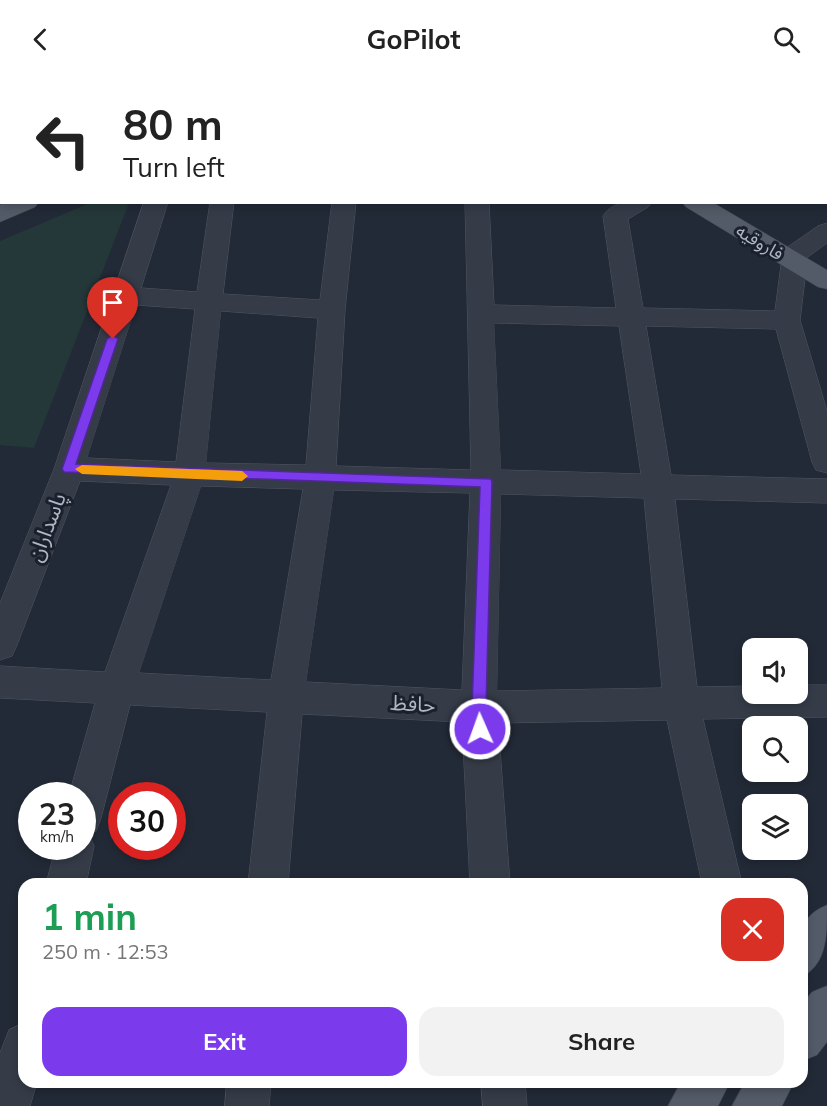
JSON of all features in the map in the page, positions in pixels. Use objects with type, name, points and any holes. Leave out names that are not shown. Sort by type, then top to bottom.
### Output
[{"type":"main road","points":[[0,213],[22,204]]},
{"type":"main road","name":"فاروقیه","points":[[697,204],[827,281]]},
{"type":"main road","points":[[808,949],[827,925]]},
{"type":"main road","points":[[808,1032],[827,1007]]},
{"type":"main road","points":[[690,1106],[704,1088]]},
{"type":"main road","points":[[754,1106],[768,1088]]},
{"type":"street","name":"پاسداران","points":[[0,645],[69,469],[155,204]]},
{"type":"street","points":[[91,782],[116,689],[190,474],[208,300],[222,204]]},
{"type":"street","points":[[269,878],[286,695],[320,478],[332,310],[344,204]]},
{"type":"street","points":[[477,204],[486,482],[479,707],[490,878]]},
{"type":"street","points":[[636,204],[615,216],[657,486],[681,704],[721,878]]},
{"type":"street","points":[[827,231],[791,260],[787,320],[827,462]]},
{"type":"street","points":[[127,296],[332,310]]},
{"type":"street","points":[[480,314],[787,320]]},
{"type":"street","points":[[69,469],[827,491]]},
{"type":"street","name":"حافظ","points":[[0,682],[286,695],[479,707],[827,701]]},
{"type":"street","points":[[67,878],[72,860]]},
{"type":"street","points":[[8,1106],[18,1068]]},
{"type":"street","points":[[247,1106],[248,1088]]},
{"type":"street","points":[[504,1088],[505,1106]]},
{"type":"shaded area","points":[[88,204],[129,204],[34,448],[0,445],[0,241]]},
{"type":"slow traffic","points":[[82,469],[242,476]]},
{"type":"route","points":[[113,339],[69,469],[486,482],[480,729]]}]
